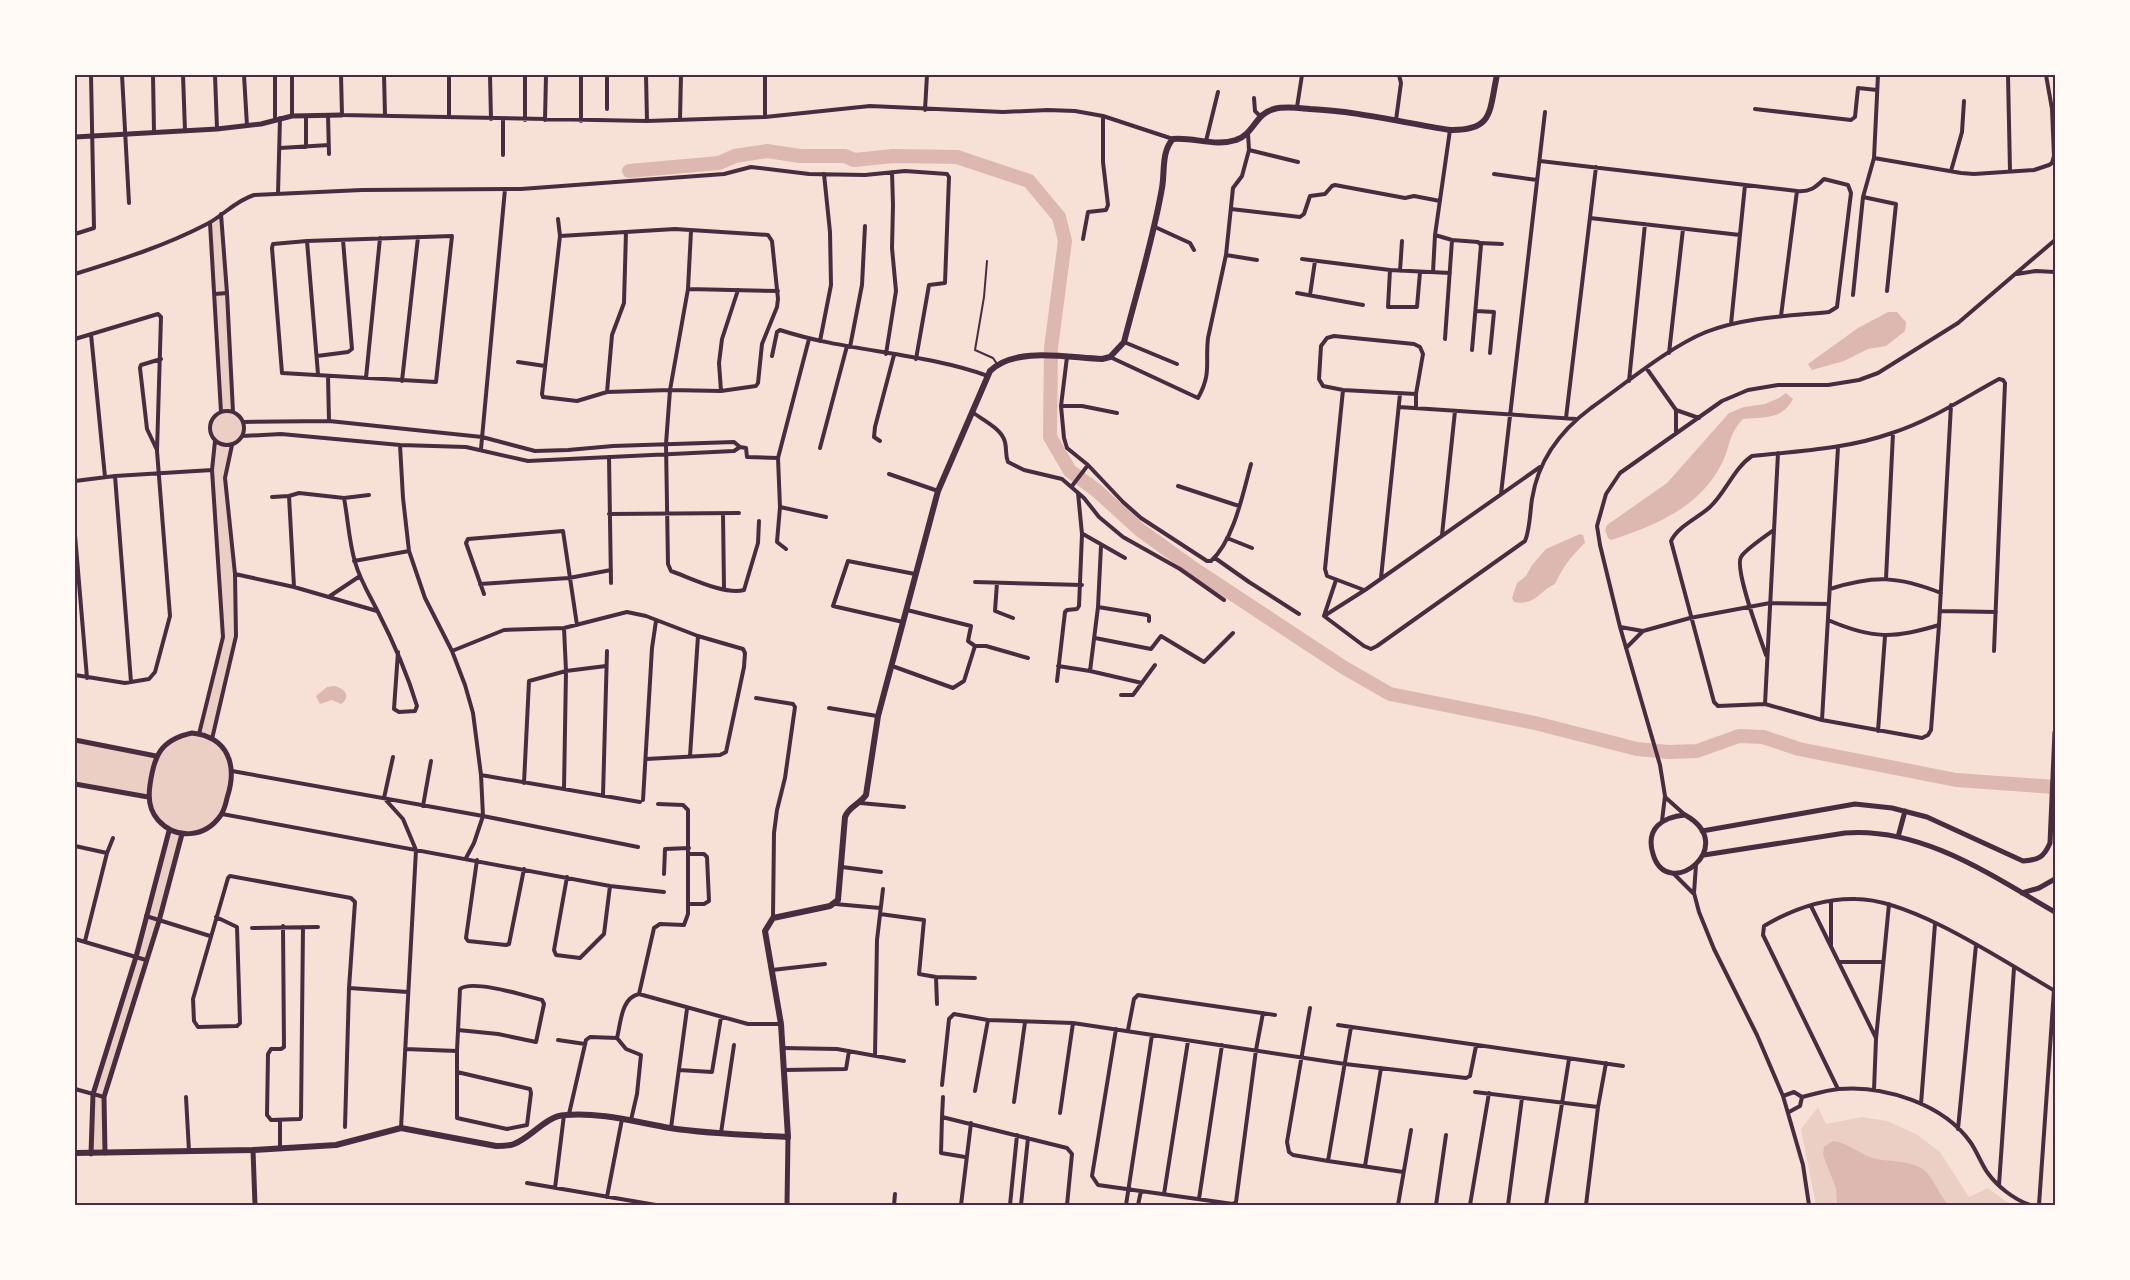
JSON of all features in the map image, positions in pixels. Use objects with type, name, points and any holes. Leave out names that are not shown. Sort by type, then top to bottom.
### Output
[{"type":"main road","points":[[75,1153],[253,1150],[344,1144],[400,1128],[505,1146],[515,1144],[558,1116],[567,1115],[631,1120],[721,1134],[788,1137],[781,1024],[765,931],[773,918],[836,904],[842,867],[844,822],[849,809],[859,803],[866,795],[868,788],[878,716],[938,491],[989,373],[997,364],[1022,356],[1102,359],[1110,357],[1124,342],[1162,187],[1165,154],[1168,144],[1173,139],[1206,142],[1238,140],[1248,134],[1261,117],[1271,109],[1297,108],[1330,110],[1450,130],[1467,130],[1478,127],[1486,120],[1497,75]]},
{"type":"street","points":[[75,234],[94,228],[91,75]]},
{"type":"street","points":[[123,75],[129,202]]},
{"type":"street","points":[[153,75],[154,132]]},
{"type":"street","points":[[183,75],[185,131]]},
{"type":"street","points":[[215,75],[217,129]]},
{"type":"street","points":[[244,75],[247,126]]},
{"type":"street","points":[[275,75],[280,148],[278,194]]},
{"type":"street","points":[[292,75],[292,116]]},
{"type":"street","points":[[341,75],[342,115]]},
{"type":"street","points":[[384,75],[385,115]]},
{"type":"street","points":[[449,75],[449,116]]},
{"type":"street","points":[[490,75],[491,118]]},
{"type":"street","points":[[525,75],[525,120]]},
{"type":"street","points":[[545,120],[546,75]]},
{"type":"street","points":[[581,75],[581,121]]},
{"type":"street","points":[[607,75],[608,109]]},
{"type":"street","points":[[646,75],[647,121]]},
{"type":"street","points":[[680,120],[681,75]]},
{"type":"street","points":[[765,75],[765,117]]},
{"type":"street","points":[[925,110],[927,75]]},
{"type":"street","points":[[1297,108],[1302,75]]},
{"type":"street","points":[[1396,121],[1401,83],[1399,75]]},
{"type":"street","points":[[1853,295],[1863,197],[1874,158],[1878,75]]},
{"type":"street","points":[[2008,75],[2010,171]]},
{"type":"street","points":[[1874,158],[1974,174],[2034,170],[2049,165],[2054,160],[2052,109],[2046,75]]},
{"type":"street","points":[[1755,109],[1851,120],[1855,117],[1858,88],[1877,90]]},
{"type":"street","points":[[1206,142],[1218,92]]},
{"type":"street","points":[[1254,98],[1255,111],[1261,117]]},
{"type":"street","points":[[1951,171],[1962,132],[1964,101]]},
{"type":"street","points":[[75,137],[217,129],[247,126],[292,116],[385,115],[647,121],[765,117],[861,107],[1003,112],[1076,111],[1103,116],[1173,139]]},
{"type":"street","points":[[1502,494],[1545,112]]},
{"type":"street","points":[[328,115],[329,154]]},
{"type":"street","points":[[306,116],[306,147]]},
{"type":"street","points":[[1083,239],[1088,212],[1106,210],[1108,205],[1103,162],[1103,116]]},
{"type":"street","points":[[503,119],[503,155]]},
{"type":"street","points":[[1433,272],[1435,235],[1450,130]]},
{"type":"street","points":[[1110,357],[1199,397],[1208,370],[1206,350],[1226,255],[1233,188],[1242,176],[1249,150],[1248,134]]},
{"type":"street","points":[[280,148],[329,145]]},
{"type":"street","points":[[1249,150],[1298,162]]},
{"type":"street","points":[[1324,616],[1364,646],[1371,649],[1377,646],[1525,541],[1540,467],[1556,441],[1576,419],[1669,354],[1706,332],[1731,324],[1781,316],[1829,312],[1839,303],[1850,188],[1848,185],[1826,179],[1808,192],[1540,161]]},
{"type":"street","points":[[75,274],[167,243],[210,223],[242,199],[254,195],[373,190],[505,189],[724,174],[751,167],[824,174],[865,175],[892,172],[947,174],[949,177],[945,283],[929,285],[916,359]]},
{"type":"street","points":[[1566,418],[1596,167]]},
{"type":"street","points":[[886,354],[896,291],[892,248],[892,172]]},
{"type":"street","points":[[820,342],[831,285],[830,232],[824,174]]},
{"type":"street","points":[[1494,174],[1537,180]]},
{"type":"street","points":[[1731,324],[1745,184]]},
{"type":"street","points":[[1231,209],[1300,217],[1304,214],[1310,195],[1325,194],[1335,185],[1406,198],[1414,196],[1440,201]]},
{"type":"street","points":[[481,449],[505,189]]},
{"type":"street","points":[[1781,316],[1797,191]]},
{"type":"street","points":[[1863,197],[1896,204],[1887,291]]},
{"type":"street","points":[[221,213],[233,412],[243,422],[329,422],[482,437],[535,451],[734,442],[747,450],[747,457],[778,458]]},
{"type":"street","points":[[1590,218],[1740,235]]},
{"type":"street","points":[[558,219],[560,236],[543,397],[582,400],[607,392],[721,391],[752,388],[758,383],[761,351],[777,308],[778,291],[772,241],[768,235],[675,229],[560,236]]},
{"type":"street","points":[[210,223],[221,412]]},
{"type":"street","points":[[1629,381],[1645,224]]},
{"type":"street","points":[[820,448],[849,347],[864,265],[865,226]]},
{"type":"street","points":[[1153,226],[1190,243],[1194,250]]},
{"type":"street","points":[[1669,354],[1683,229]]},
{"type":"street","points":[[691,231],[688,290],[670,390],[666,444],[669,568],[710,586],[741,591],[746,587],[758,543],[759,521]]},
{"type":"street","points":[[607,392],[612,335],[624,304],[626,232]]},
{"type":"street","points":[[1435,235],[1452,240],[1502,244]]},
{"type":"street","points":[[402,381],[418,237]]},
{"type":"street","points":[[452,237],[437,381],[433,384],[318,374],[285,375],[281,372],[272,246],[307,241],[380,238],[452,237]]},
{"type":"street","points":[[366,378],[380,238]]},
{"type":"street","points":[[317,356],[352,350],[343,240]]},
{"type":"street","points":[[1445,339],[1452,240]]},
{"type":"street","points":[[1694,893],[1674,874],[1661,868],[1652,851],[1651,841],[1662,820],[1665,796],[1652,734],[1620,627],[1600,545],[1597,526],[1606,494],[1620,473],[1722,402],[1748,390],[1778,385],[1859,381],[1878,373],[1958,324],[2055,240]]},
{"type":"street","points":[[307,241],[318,374]]},
{"type":"street","points":[[1400,270],[1402,241]]},
{"type":"street","points":[[1473,350],[1480,243]]},
{"type":"street","points":[[1226,255],[1257,260]]},
{"type":"street","points":[[1302,259],[1390,270],[1450,273]]},
{"type":"street","points":[[1310,296],[1315,261]]},
{"type":"street","points":[[1390,270],[1387,304],[1390,307],[1417,307],[1420,272]]},
{"type":"street","points":[[2017,274],[2036,271],[2055,272]]},
{"type":"street","points":[[688,290],[778,291]]},
{"type":"street","points":[[721,391],[719,363],[722,339],[738,290]]},
{"type":"street","points":[[215,294],[227,293]]},
{"type":"street","points":[[1297,293],[1363,306]]},
{"type":"street","points":[[1476,310],[1494,312],[1491,352]]},
{"type":"street","points":[[75,339],[158,314],[161,317],[157,451],[170,616],[152,677],[147,680],[123,683],[75,675]]},
{"type":"street","points":[[772,356],[778,330],[820,342],[989,373]]},
{"type":"street","points":[[91,334],[105,477]]},
{"type":"street","points":[[1416,394],[1343,390],[1323,386],[1319,379],[1321,346],[1327,339],[1334,336],[1414,344],[1420,347],[1423,354],[1416,408]]},
{"type":"street","points":[[786,549],[777,542],[780,507],[778,458],[809,339]]},
{"type":"street","points":[[1124,342],[1177,364]]},
{"type":"street","points":[[880,441],[874,437],[875,427],[894,355]]},
{"type":"street","points":[[1064,357],[1061,406],[1065,443],[1070,451],[1141,518],[1209,562],[1215,558],[1227,538],[1251,464]]},
{"type":"street","points":[[157,451],[147,429],[140,368],[141,365],[161,359]]},
{"type":"street","points":[[518,362],[545,366]]},
{"type":"street","points":[[1647,369],[1676,410],[1676,434]]},
{"type":"street","points":[[328,376],[329,422]]},
{"type":"street","points":[[1951,405],[1931,730],[1922,738],[1822,720],[1765,704],[1718,706],[1714,702],[1690,618],[1671,541],[1674,534],[1710,507],[1729,485],[1742,462],[1752,456],[1862,443],[1920,423],[1951,405],[1999,379],[2003,380],[2006,383],[1994,651]]},
{"type":"street","points":[[1343,390],[1325,569],[1327,576],[1365,590]]},
{"type":"street","points":[[1381,578],[1400,394]]},
{"type":"street","points":[[1061,406],[1082,406],[1117,414]]},
{"type":"street","points":[[1399,407],[1576,419]]},
{"type":"street","points":[[1676,410],[1699,418]]},
{"type":"street","points":[[1442,535],[1455,411]]},
{"type":"street","points":[[232,445],[223,445],[215,441],[210,434],[210,425],[214,417],[221,412],[233,412]]},
{"type":"street","points":[[972,412],[1002,434],[1006,445],[1005,457],[1008,462],[1024,470],[1062,479],[1072,486],[1100,517],[1123,537],[1180,569],[1224,600]]},
{"type":"street","points":[[242,436],[243,422]]},
{"type":"street","points":[[1886,579],[1893,433]]},
{"type":"street","points":[[212,739],[236,636],[235,574],[225,478],[232,445],[242,436],[281,434],[400,445],[481,449],[528,461],[734,451],[740,447]]},
{"type":"street","points":[[199,734],[223,637],[212,470],[215,441]]},
{"type":"street","points":[[400,445],[409,551],[425,598],[452,651],[473,713],[481,775],[483,816],[466,858]]},
{"type":"street","points":[[1822,720],[1838,447]]},
{"type":"street","points":[[576,450],[577,459]]},
{"type":"street","points":[[1765,704],[1778,453]]},
{"type":"street","points":[[609,457],[611,583]]},
{"type":"street","points":[[1072,486],[1086,466]]},
{"type":"street","points":[[1324,616],[1365,590],[1540,467]]},
{"type":"street","points":[[75,481],[212,470]]},
{"type":"street","points":[[889,474],[938,491]]},
{"type":"street","points":[[115,476],[131,682]]},
{"type":"street","points":[[1178,486],[1239,506]]},
{"type":"street","points":[[1057,681],[1064,615],[1067,610],[1077,609],[1080,606],[1082,534],[1078,492]]},
{"type":"street","points":[[272,497],[299,493],[344,498],[369,495]]},
{"type":"street","points":[[289,496],[294,587]]},
{"type":"street","points":[[344,498],[354,561],[398,652],[417,706],[415,711],[399,712],[394,709],[398,652]]},
{"type":"street","points":[[780,507],[826,517]]},
{"type":"street","points":[[609,514],[739,513]]},
{"type":"street","points":[[723,514],[724,588]]},
{"type":"street","points":[[1768,659],[1749,606],[1739,565],[1741,557],[1774,529]]},
{"type":"street","points":[[484,594],[466,543],[468,539],[561,531],[564,535],[577,625]]},
{"type":"street","points":[[1082,534],[1125,558]]},
{"type":"street","points":[[75,535],[87,678]]},
{"type":"street","points":[[1227,538],[1252,548]]},
{"type":"street","points":[[1090,671],[1098,607],[1101,546]]},
{"type":"street","points":[[354,561],[409,551]]},
{"type":"street","points":[[1215,558],[1299,614]]},
{"type":"street","points":[[903,622],[833,606],[848,561],[915,574]]},
{"type":"street","points":[[480,584],[569,578],[611,570]]},
{"type":"street","points":[[235,574],[329,596],[378,611]]},
{"type":"street","points":[[329,596],[360,576]]},
{"type":"street","points":[[1830,589],[1856,581],[1886,579],[1913,582],[1941,593]]},
{"type":"street","points":[[1324,616],[1336,580]]},
{"type":"street","points":[[975,582],[1082,585]]},
{"type":"street","points":[[997,584],[995,611],[1013,618]]},
{"type":"street","points":[[1626,648],[1643,632],[1690,618],[1770,603],[1829,604]]},
{"type":"street","points":[[1098,607],[1147,615],[1149,621]]},
{"type":"street","points":[[907,610],[971,626],[968,641],[975,646],[986,646],[1028,658]]},
{"type":"street","points":[[1940,611],[1996,612]]},
{"type":"street","points":[[452,651],[504,630],[564,628],[627,612],[743,649],[744,667],[726,752],[720,755],[646,759]]},
{"type":"street","points":[[1828,620],[1854,631],[1885,636],[1914,633],[1939,625]]},
{"type":"street","points":[[481,775],[642,801],[652,648],[656,621]]},
{"type":"street","points":[[1620,627],[1643,632]]},
{"type":"street","points":[[564,628],[566,671],[564,789]]},
{"type":"street","points":[[1095,638],[1151,649],[1161,636],[1204,662],[1233,633]]},
{"type":"street","points":[[690,756],[698,636]]},
{"type":"street","points":[[1878,731],[1885,636]]},
{"type":"street","points":[[896,668],[949,688],[957,687],[964,681],[975,646]]},
{"type":"street","points":[[603,796],[607,651]]},
{"type":"street","points":[[1121,695],[1133,695],[1155,665]]},
{"type":"street","points":[[524,783],[529,681],[533,678],[566,671],[606,666]]},
{"type":"street","points":[[1058,666],[1142,683]]},
{"type":"street","points":[[756,698],[793,704],[795,707],[785,778],[774,833],[773,918]]},
{"type":"street","points":[[829,708],[878,716]]},
{"type":"street","points":[[1702,831],[1855,804],[1905,811],[1927,817],[2023,861],[2037,860],[2044,855],[2050,843],[2055,732]]},
{"type":"street","points":[[192,733],[199,734],[212,739],[227,754],[232,771],[230,791],[222,814],[206,829],[193,834],[169,831],[155,817],[148,797],[153,764],[156,756],[174,738],[192,733]]},
{"type":"street","points":[[75,740],[156,756]]},
{"type":"street","points":[[384,798],[393,757]]},
{"type":"street","points":[[423,806],[431,761]]},
{"type":"street","points":[[232,771],[483,816],[638,847]]},
{"type":"street","points":[[75,784],[148,797]]},
{"type":"street","points":[[1665,796],[1695,821],[1705,841],[1704,855],[1696,865],[1674,874]]},
{"type":"street","points":[[384,798],[403,819],[416,850],[400,1128]]},
{"type":"street","points":[[859,803],[904,807]]},
{"type":"street","points":[[639,994],[654,928],[660,924],[684,925],[688,914],[688,810],[686,806],[658,804]]},
{"type":"street","points":[[1898,837],[1905,811]]},
{"type":"street","points":[[222,814],[610,886],[664,892]]},
{"type":"street","points":[[1662,820],[1685,815]]},
{"type":"street","points":[[91,1154],[93,1094],[136,957],[169,831]]},
{"type":"street","points":[[1704,855],[1866,831],[1898,837],[1941,850],[1971,864],[2055,912]]},
{"type":"street","points":[[105,1153],[104,1097],[159,921],[182,834]]},
{"type":"street","points":[[85,941],[107,853],[113,838]]},
{"type":"street","points":[[75,846],[107,853]]},
{"type":"street","points":[[664,874],[665,849],[689,848]]},
{"type":"street","points":[[688,904],[704,904],[709,901],[707,857],[704,854],[689,854]]},
{"type":"street","points":[[477,860],[466,938],[468,940],[509,944],[524,869]]},
{"type":"street","points":[[1696,865],[1694,893],[1714,949],[1757,1035],[1783,1096],[1803,1165],[1809,1205]]},
{"type":"street","points":[[842,867],[881,872]]},
{"type":"street","points":[[216,917],[237,927],[239,1025],[198,1027],[195,1025],[193,999],[210,936],[228,878],[233,876],[354,899],[345,1127]]},
{"type":"street","points":[[567,877],[554,950],[556,955],[580,958],[603,935],[610,886]]},
{"type":"street","points":[[2022,893],[2039,888],[2055,879]]},
{"type":"street","points":[[875,1056],[877,940],[883,889]]},
{"type":"street","points":[[1838,1089],[1762,935],[1764,926],[1778,918],[1811,906],[1856,898],[1888,904],[1912,912],[1976,945],[2054,991],[2039,1205]]},
{"type":"street","points":[[1831,901],[1831,946]]},
{"type":"street","points":[[836,904],[880,908]]},
{"type":"street","points":[[1875,1090],[1876,1039],[1888,904]]},
{"type":"street","points":[[1811,906],[1876,1039]]},
{"type":"street","points":[[880,914],[924,920],[919,974],[975,978]]},
{"type":"street","points":[[146,916],[210,936]]},
{"type":"street","points":[[1920,1104],[1935,924]]},
{"type":"street","points":[[283,926],[284,1047],[271,1049],[268,1053],[267,1115],[271,1120],[300,1119],[301,1117],[303,927]]},
{"type":"street","points":[[252,928],[318,927]]},
{"type":"street","points":[[75,939],[146,960]]},
{"type":"street","points":[[1958,1129],[1976,945]]},
{"type":"street","points":[[1839,962],[1883,962]]},
{"type":"street","points":[[771,970],[825,964]]},
{"type":"street","points":[[1999,1186],[2014,968]]},
{"type":"street","points":[[936,977],[937,1004]]},
{"type":"street","points":[[457,1072],[528,1088],[531,1093],[528,1124],[507,1129],[458,1119],[456,1116],[457,1050],[460,989],[462,986],[481,987],[513,992],[542,1000],[544,1004],[536,1042],[458,1030]]},
{"type":"street","points":[[349,988],[408,992]]},
{"type":"street","points":[[617,1038],[628,999],[639,994],[748,1024],[781,1024]]},
{"type":"street","points":[[1128,1030],[1134,999],[1138,995],[1275,1015]]},
{"type":"street","points":[[1310,1008],[1287,1142],[1288,1149],[1293,1155],[1403,1172]]},
{"type":"street","points":[[671,1128],[687,1009]]},
{"type":"street","points":[[1116,1028],[1092,1176],[1098,1185],[1233,1204],[1236,1202],[1263,1012]]},
{"type":"street","points":[[942,1085],[950,1017],[958,1014],[988,1020],[1073,1023],[1116,1028],[1345,1064],[1466,1078],[1470,1076],[1476,1046]]},
{"type":"street","points":[[680,1070],[712,1072],[721,1017]]},
{"type":"street","points":[[975,1091],[988,1020]]},
{"type":"street","points":[[1014,1102],[1025,1022]]},
{"type":"street","points":[[1060,1113],[1073,1023]]},
{"type":"street","points":[[1338,1025],[1623,1066]]},
{"type":"street","points":[[1328,1161],[1351,1026]]},
{"type":"street","points":[[1126,1205],[1152,1035]]},
{"type":"street","points":[[555,1188],[567,1115],[586,1040],[590,1037],[617,1038],[626,1049],[641,1055],[637,1094],[631,1120]]},
{"type":"street","points":[[558,1040],[585,1044]]},
{"type":"street","points":[[1164,1194],[1188,1041]]},
{"type":"street","points":[[1199,1199],[1222,1044]]},
{"type":"street","points":[[721,1134],[734,1045]]},
{"type":"street","points":[[783,1048],[849,1051],[904,1061]]},
{"type":"street","points":[[405,1049],[457,1050]]},
{"type":"street","points":[[784,1071],[846,1069],[849,1051]]},
{"type":"street","points":[[1546,1205],[1569,1059]]},
{"type":"street","points":[[1586,1205],[1598,1107],[1606,1064]]},
{"type":"street","points":[[1365,1166],[1381,1068]]},
{"type":"street","points":[[75,1089],[104,1097]]},
{"type":"street","points":[[1783,1096],[1794,1092],[1802,1097],[1838,1089],[1875,1090],[1896,1094],[1920,1104],[1936,1112],[1958,1129],[1971,1143],[1987,1172],[1999,1186],[2020,1202],[2030,1205]]},
{"type":"street","points":[[1475,1092],[1598,1107]]},
{"type":"street","points":[[1470,1205],[1489,1093]]},
{"type":"street","points":[[186,1097],[189,1152]]},
{"type":"street","points":[[943,1097],[941,1153],[965,1157]]},
{"type":"street","points":[[1789,1113],[1800,1106],[1802,1097]]},
{"type":"street","points":[[1508,1205],[1522,1098]]},
{"type":"street","points":[[942,1117],[1071,1150],[1067,1205]]},
{"type":"street","points":[[607,1197],[622,1119]]},
{"type":"street","points":[[280,1120],[280,1148]]},
{"type":"street","points":[[961,1205],[970,1123]]},
{"type":"street","points":[[1398,1205],[1411,1130]]},
{"type":"street","points":[[1010,1205],[1017,1135]]},
{"type":"street","points":[[1436,1205],[1446,1135]]},
{"type":"street","points":[[787,1205],[788,1137]]},
{"type":"street","points":[[1021,1205],[1028,1138]]},
{"type":"street","points":[[253,1150],[255,1205]]},
{"type":"street","points":[[527,1183],[656,1205]]},
{"type":"street","points":[[1138,1205],[1141,1191]]},
{"type":"street","points":[[894,1205],[895,1194]]},
{"type":"lane","points":[[987,261],[984,297],[975,350],[993,358],[997,364]]},
{"type":"shaded area","points":[[221,214],[233,412],[240,418],[244,427],[242,436],[232,445],[226,470],[235,574],[236,627],[212,739],[220,744],[232,766],[222,814],[206,829],[182,835],[104,1097],[105,1153],[91,1154],[93,1094],[169,831],[161,823],[148,797],[75,784],[75,740],[156,756],[174,738],[199,734],[223,637],[212,470],[215,441],[210,429],[214,417],[221,412],[210,223]]},
{"type":"shaded area","points":[[1888,312],[1897,312],[1906,322],[1905,331],[1886,346],[1868,349],[1844,361],[1812,370],[1808,364],[1858,328]]},
{"type":"shaded area","points":[[1786,393],[1793,399],[1784,411],[1772,416],[1743,419],[1734,431],[1724,459],[1712,480],[1688,504],[1643,528],[1611,540],[1608,538],[1605,530],[1607,525],[1667,483],[1729,413],[1744,407],[1765,404]]},
{"type":"shaded area","points":[[1580,534],[1583,535],[1585,543],[1568,562],[1555,584],[1532,600],[1514,602],[1512,598],[1517,583],[1526,576],[1546,549]]},
{"type":"shaded area","points":[[334,686],[345,693],[344,701],[341,704],[332,700],[320,704],[316,696],[327,687]]},
{"type":"shaded area","points":[[1818,1107],[1826,1124],[1862,1117],[1887,1121],[1916,1134],[1940,1152],[1969,1197],[1988,1188],[2011,1205],[1816,1205],[1801,1129]]},
{"type":"shaded area","points":[[1833,1141],[1876,1159],[1916,1165],[1925,1171],[1949,1205],[1837,1205],[1836,1188],[1823,1155],[1824,1147]]},
{"type":"waterway","points":[[629,171],[719,163],[735,156],[767,151],[800,156],[845,156],[854,160],[893,156],[957,157],[1029,181],[1059,217],[1065,241],[1051,348],[1050,437],[1070,471],[1096,490],[1140,530],[1190,566],[1343,667],[1390,694],[1535,723],[1637,749],[1669,752],[1697,751],[1739,736],[1763,737],[1799,749],[1956,780],[2055,787]]}]
